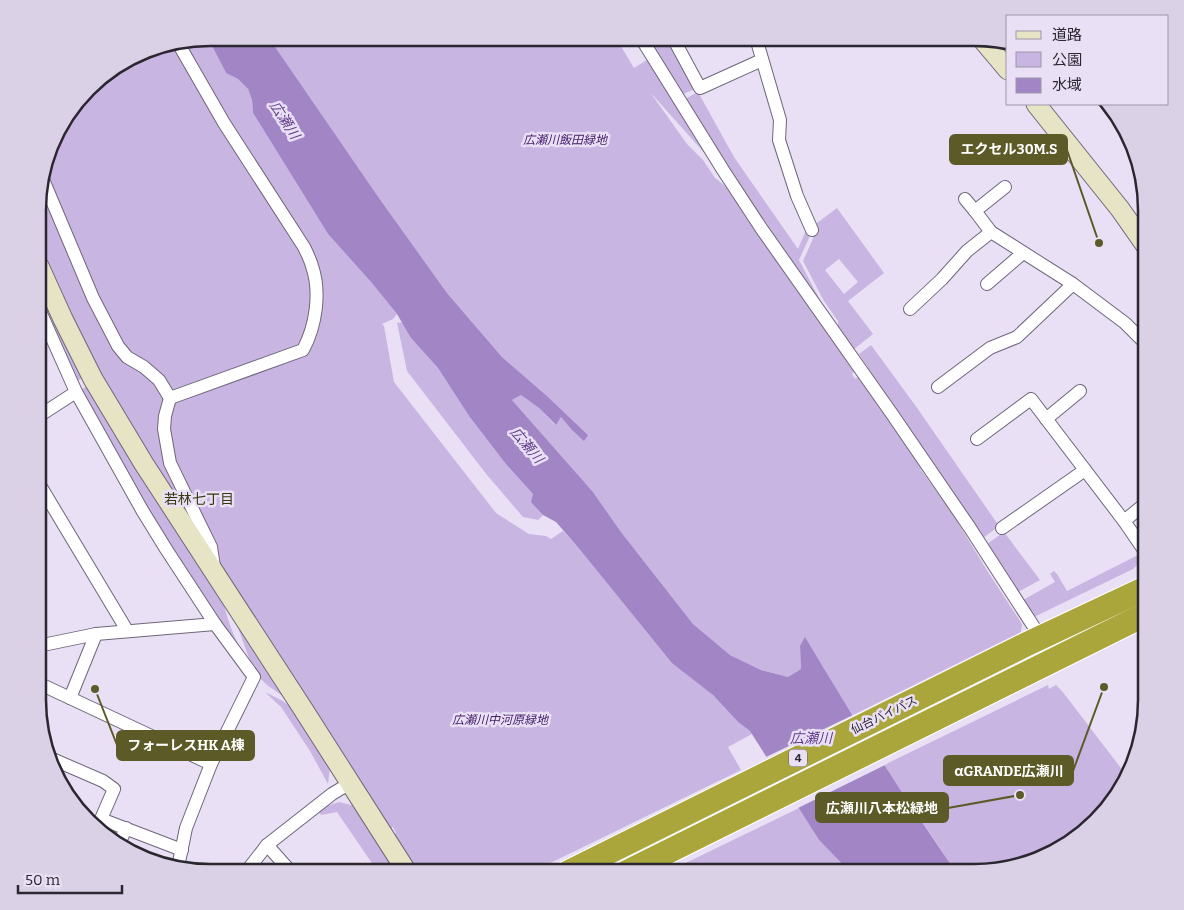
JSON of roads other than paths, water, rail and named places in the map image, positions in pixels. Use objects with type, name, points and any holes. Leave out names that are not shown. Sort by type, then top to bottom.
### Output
[{"type":"highway","name":"仙台バイパス","points":[[586,863],[1034,641],[1137,592]]},
{"type":"highway","name":"4","points":[[644,864],[1137,618]]},
{"type":"street","points":[[647,47],[761,228],[970,528],[1034,641]]},
{"type":"street","points":[[678,47],[700,88],[762,60]]},
{"type":"street","points":[[758,47],[780,120],[778,140],[797,196],[812,230]]},
{"type":"street","points":[[989,47],[1006,68]]},
{"type":"street","points":[[170,398],[303,350],[309,338],[314,317],[316,290],[313,267],[304,248],[224,123],[181,49]]},
{"type":"street","points":[[1037,105],[1120,209],[1138,235]]},
{"type":"street","points":[[975,211],[1005,187]]},
{"type":"street","points":[[48,191],[93,298],[118,346],[127,358],[144,367],[158,380],[170,398],[164,429],[170,463],[211,546],[216,575]]},
{"type":"street","points":[[965,199],[991,232],[1072,284],[1125,323],[1138,336]]},
{"type":"street","points":[[910,309],[942,279],[966,251],[991,232]]},
{"type":"street","points":[[987,284],[1023,252]]},
{"type":"street","points":[[46,282],[94,380],[144,464],[401,863]]},
{"type":"street","points":[[938,387],[990,348],[1017,337],[1072,284]]},
{"type":"street","points":[[46,325],[76,392],[142,510],[215,624],[254,677],[211,764],[186,828],[179,861]]},
{"type":"street","points":[[1046,419],[1080,391]]},
{"type":"street","points":[[46,411],[76,392]]},
{"type":"street","points":[[977,439],[1031,399],[1137,540]]},
{"type":"street","points":[[1002,528],[1085,470]]},
{"type":"street","points":[[47,505],[125,626],[125,631]]},
{"type":"street","points":[[1124,521],[1137,511]]},
{"type":"street","points":[[47,644],[96,634],[215,624]]},
{"type":"street","points":[[70,698],[96,634]]},
{"type":"street","points":[[47,687],[211,764]]},
{"type":"street","points":[[59,762],[103,781],[114,789],[101,819],[182,850]]},
{"type":"street","points":[[253,863],[267,845],[332,794],[350,783]]},
{"type":"street","points":[[122,838],[126,828]]},
{"type":"street","points":[[267,845],[284,863]]},
{"type":"water","name":"広瀬川","points":[[213,47],[275,47],[447,293],[502,357],[588,435],[584,441],[561,417],[556,425],[539,408],[521,395],[512,400],[593,492],[621,532],[693,624],[730,655],[761,670],[788,677],[801,669],[800,646],[805,637],[878,756],[951,864],[842,864],[819,840],[750,731],[738,722],[713,695],[672,663],[556,522],[543,515],[531,502],[533,494],[505,463],[469,416],[438,368],[411,338],[397,314],[371,282],[328,234],[253,113],[252,100],[248,89],[238,79],[226,73]]},
{"type":"place","name":"エクセル30M.S","points":[[1099,243]]},
{"type":"place","name":"αGRANDE広瀬川","points":[[1104,687]]},
{"type":"place","name":"フォーレスHK A棟","points":[[95,689]]},
{"type":"place","name":"広瀬川八本松緑地","points":[[1020,795]]},
{"type":"district","name":"若林七丁目","points":[[199,499]]},
{"type":"park label","name":"広瀬川飯田緑地","points":[[565,140]]},
{"type":"park label","name":"広瀬川中河原緑地","points":[[500,720]]}]
